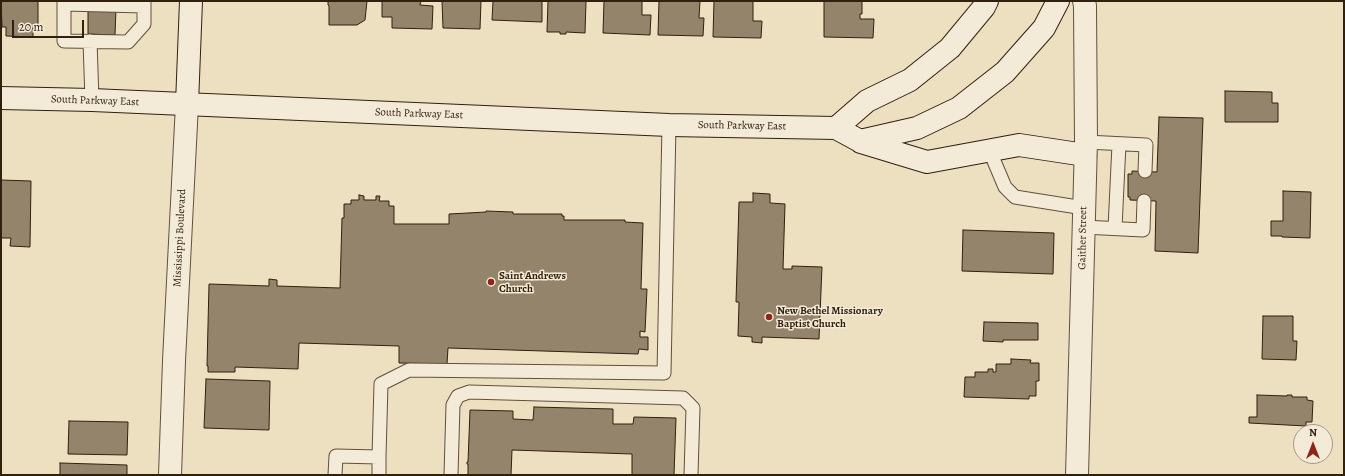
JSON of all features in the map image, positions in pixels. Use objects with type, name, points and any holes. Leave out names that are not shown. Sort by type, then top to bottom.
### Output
[{"type":"main road","name":"Mississippi Boulevard","points":[[170,475],[174,361],[188,104],[191,1]]},
{"type":"main road","points":[[836,128],[867,101],[910,80],[950,48],[984,7],[987,1]]},
{"type":"main road","points":[[860,141],[917,128],[959,108],[1005,72],[1044,28],[1058,1]]},
{"type":"main road","name":"Gaither Street","points":[[1077,475],[1084,217],[1084,1]]},
{"type":"main road","name":"South Parkway East","points":[[1,98],[92,100],[669,125],[836,128],[860,141],[927,162],[1019,145],[1085,149]]},
{"type":"lane","points":[[64,3],[144,4],[144,24],[128,42],[64,41],[64,3]]},
{"type":"lane","points":[[90,42],[92,100]]},
{"type":"lane","points":[[379,475],[381,384],[409,370],[664,373],[669,125]]},
{"type":"lane","points":[[1115,228],[1119,144]]},
{"type":"lane","points":[[1085,149],[1119,144],[1146,145],[1145,171]]},
{"type":"lane","points":[[992,150],[1005,187],[1015,197],[1084,217],[1115,228],[1143,230],[1144,201]]},
{"type":"lane","points":[[451,475],[454,405],[458,396],[469,392],[684,398],[693,408],[691,475]]},
{"type":"lane","points":[[335,475],[336,456],[379,457]]},
{"type":"building","points":[[1,1],[38,1],[38,28],[33,28],[33,37],[6,36],[6,27],[2,27]]},
{"type":"building","points":[[328,1],[367,1],[365,20],[357,25],[329,25]]},
{"type":"building","points":[[382,1],[421,1],[420,5],[433,6],[432,29],[392,28],[392,17],[382,17]]},
{"type":"building","points":[[442,1],[481,1],[480,29],[443,28]]},
{"type":"building","points":[[493,1],[542,1],[542,22],[492,20]]},
{"type":"building","points":[[548,1],[586,1],[585,33],[566,32],[566,34],[560,34],[560,32],[547,32]]},
{"type":"building","points":[[604,1],[642,1],[642,15],[651,15],[650,35],[603,33]]},
{"type":"building","points":[[659,1],[700,1],[699,18],[704,18],[703,36],[658,35]]},
{"type":"building","points":[[714,1],[753,1],[753,21],[762,21],[761,38],[713,37]]},
{"type":"building","points":[[824,1],[862,1],[862,14],[860,14],[860,19],[874,19],[873,38],[824,37]]},
{"type":"building","points":[[88,7],[116,8],[115,35],[88,34]]},
{"type":"building","points":[[1225,91],[1272,92],[1272,103],[1278,103],[1278,122],[1225,122]]},
{"type":"building","points":[[1159,117],[1203,118],[1198,253],[1155,251],[1156,201],[1130,200],[1130,197],[1128,197],[1128,174],[1132,174],[1132,171],[1157,172]]},
{"type":"building","points":[[1,180],[31,181],[30,247],[10,246],[11,238],[1,238]]},
{"type":"building","points":[[1283,191],[1311,192],[1310,238],[1271,236],[1271,221],[1283,221]]},
{"type":"building","points":[[753,193],[770,194],[770,203],[785,204],[783,269],[792,269],[792,266],[822,267],[819,339],[762,337],[762,343],[752,342],[752,337],[738,336],[739,302],[736,302],[739,202],[753,202]]},
{"type":"building","name":"Saint Andrews Church","points":[[359,195],[364,196],[364,200],[376,200],[376,196],[380,196],[379,201],[389,201],[389,206],[394,206],[394,224],[449,224],[449,214],[486,211],[513,212],[513,214],[562,214],[562,216],[564,216],[564,220],[625,220],[625,222],[643,223],[641,289],[647,289],[645,332],[640,331],[640,337],[648,337],[648,350],[639,349],[638,354],[448,348],[447,364],[399,363],[399,346],[299,343],[298,369],[235,367],[235,372],[208,372],[209,284],[269,286],[269,279],[277,280],[277,286],[340,288],[342,218],[344,218],[344,204],[351,204],[351,200],[359,200]]},
{"type":"building","points":[[963,230],[1054,233],[1053,274],[962,271]]},
{"type":"building","points":[[1263,316],[1293,316],[1293,341],[1297,341],[1296,360],[1262,359]]},
{"type":"building","points":[[984,322],[1038,323],[1038,340],[1003,340],[1003,342],[983,341]]},
{"type":"building","points":[[1011,359],[1031,360],[1030,363],[1039,363],[1039,381],[1036,381],[1036,396],[1029,396],[1029,399],[964,397],[965,377],[975,377],[975,372],[988,372],[988,369],[993,369],[993,372],[996,372],[996,364],[1011,364]]},
{"type":"building","points":[[206,379],[270,381],[269,430],[204,428]]},
{"type":"building","points":[[1257,395],[1292,395],[1292,397],[1307,397],[1307,400],[1313,401],[1312,422],[1306,422],[1306,424],[1293,424],[1293,425],[1249,423],[1249,417],[1257,417]]},
{"type":"building","points":[[534,407],[613,409],[613,424],[633,424],[634,417],[676,418],[674,475],[632,475],[632,454],[512,450],[511,475],[468,475],[467,462],[470,410],[513,411],[513,419],[533,420]]},
{"type":"building","points":[[69,421],[128,422],[127,455],[68,454]]},
{"type":"building","points":[[60,463],[127,465],[127,475],[60,475]]},
{"type":"place","name":"Saint Andrews Church","points":[[491,282]]},
{"type":"place","name":"New Bethel Missionary Baptist Church","points":[[769,317]]}]
